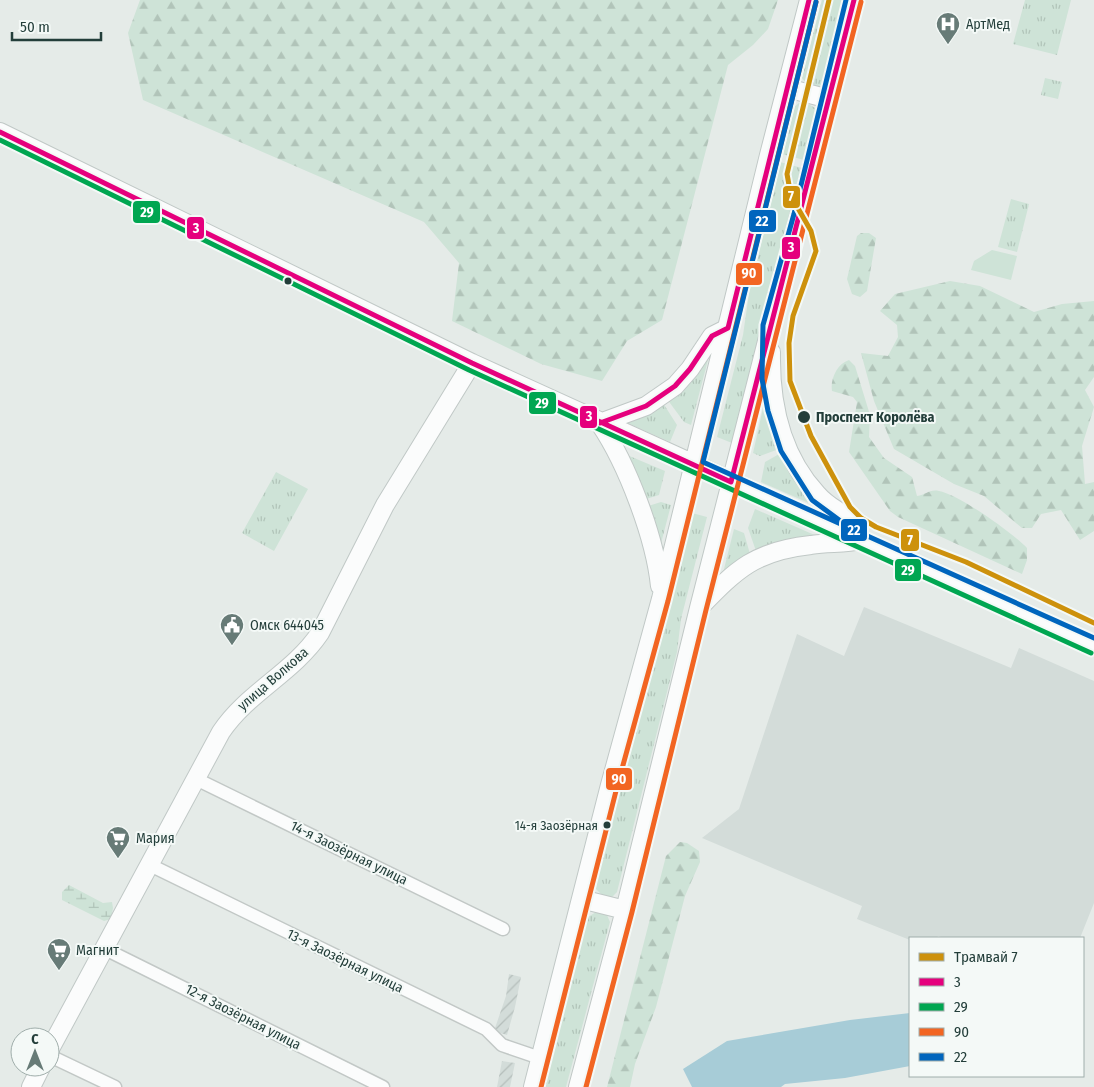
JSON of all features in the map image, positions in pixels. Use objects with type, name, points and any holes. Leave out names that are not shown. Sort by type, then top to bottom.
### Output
[{"type":"main road","points":[[533,1087],[610,785],[661,598],[809,0]]},
{"type":"main road","points":[[578,1087],[625,910],[699,608],[854,0]]},
{"type":"main road","points":[[786,88],[829,99]]},
{"type":"main road","points":[[0,132],[472,364],[1094,646]]},
{"type":"main road","points":[[770,326],[771,387],[775,410],[787,447],[817,495],[855,523],[861,540]]},
{"type":"main road","points":[[600,423],[646,406],[675,386],[690,369],[712,336],[728,328]]},
{"type":"main road","name":"улица Волкова","points":[[60,1030],[194,778],[230,718],[242,705],[294,665],[320,633],[385,505],[472,364]]},
{"type":"main road","points":[[600,423],[614,444],[638,506],[655,557],[661,598]]},
{"type":"main road","points":[[699,608],[732,575],[758,557],[794,547],[841,544],[861,540]]},
{"type":"main road","points":[[582,899],[625,910]]},
{"type":"street","name":"14-я Заозёрная улица","points":[[194,778],[503,929]]},
{"type":"street","name":"13-я Заозёрная улица","points":[[148,864],[486,1029],[502,1044],[540,1058]]},
{"type":"street","name":"12-я Заозёрная улица","points":[[103,948],[383,1087]]},
{"type":"street","points":[[60,1061],[114,1087]]},
{"type":"shaded area","points":[[864,607],[1011,668],[1019,648],[1094,681],[1094,903],[1080,937],[938,936],[909,937],[909,940],[857,919],[862,906],[702,838],[739,809],[797,634],[844,656]]},
{"type":"shaded area","points":[[509,974],[521,977],[507,1035],[494,1031],[506,996]]},
{"type":"shaded area","points":[[502,1061],[515,1063],[510,1087],[497,1087]]},
{"type":"green space","points":[[140,0],[778,0],[768,29],[753,45],[728,65],[662,320],[627,341],[602,381],[541,364],[452,321],[459,263],[424,222],[143,100],[128,33]]},
{"type":"green space","points":[[822,0],[844,0],[824,84],[814,88],[809,87],[802,78]]},
{"type":"green space","points":[[1025,0],[1071,0],[1057,55],[1013,44]]},
{"type":"green space","points":[[1045,78],[1062,82],[1058,99],[1041,95]]},
{"type":"green space","points":[[805,102],[815,108],[816,113],[804,160],[782,154],[794,107],[799,103]]},
{"type":"green space","points":[[780,162],[802,168],[732,443],[717,437],[743,335],[752,273]]},
{"type":"green space","points":[[1011,199],[1029,204],[1017,252],[998,247]]},
{"type":"green space","points":[[861,233],[869,233],[876,238],[867,291],[860,297],[852,294],[847,279],[857,236]]},
{"type":"green space","points":[[992,250],[1017,256],[1011,280],[971,270],[974,261]]},
{"type":"green space","points":[[950,281],[980,286],[1034,312],[1062,304],[1094,301],[1094,377],[1085,390],[1094,407],[1082,446],[1085,484],[1094,482],[1094,531],[1080,540],[1061,510],[1041,514],[1032,528],[1022,528],[984,496],[954,484],[894,449],[874,401],[861,353],[888,356],[898,337],[897,325],[880,311],[895,294]]},
{"type":"green space","points":[[709,356],[691,425],[684,422],[667,399],[700,369]]},
{"type":"green space","points":[[849,360],[855,366],[870,415],[869,437],[884,458],[912,477],[917,496],[933,491],[948,494],[985,515],[1020,541],[1027,548],[1027,560],[1022,574],[898,517],[890,511],[849,452],[857,402],[853,397],[832,391],[835,372]]},
{"type":"green space","points":[[765,399],[769,421],[779,449],[760,456],[753,453]]},
{"type":"green space","points":[[663,403],[677,425],[670,442],[623,421]]},
{"type":"green space","points":[[781,453],[818,507],[761,482],[765,462]]},
{"type":"green space","points":[[627,455],[665,471],[659,495],[643,500]]},
{"type":"green space","points":[[276,472],[308,489],[274,551],[242,533]]},
{"type":"green space","points":[[661,502],[671,505],[659,551],[645,507]]},
{"type":"green space","points":[[755,509],[826,540],[756,551],[748,528]]},
{"type":"green space","points":[[692,513],[707,517],[681,619],[677,652],[617,892],[612,897],[605,898],[596,889],[597,881]]},
{"type":"green space","points":[[734,529],[744,533],[750,554],[723,573]]},
{"type":"green space","points":[[680,842],[687,843],[699,851],[700,862],[685,896],[656,1007],[635,1064],[630,1087],[607,1087],[666,856]]},
{"type":"green space","points":[[69,885],[103,903],[112,902],[111,919],[104,921],[62,900],[62,892]]},
{"type":"green space","points":[[596,912],[607,915],[610,922],[566,1087],[544,1087],[588,917]]},
{"type":"water","points":[[909,1013],[909,1066],[845,1078],[785,1084],[781,1087],[692,1087],[683,1069],[727,1041],[850,1020]]},
{"type":"tram line","name":"7","points":[[829,0],[787,174],[791,196],[811,231],[816,251],[793,316],[789,343],[790,381],[811,436],[850,507],[861,518],[876,527],[966,562],[1094,623]]},
{"type":"transit line","name":"3","points":[[600,423],[646,406],[675,386],[690,369],[712,336],[728,328],[809,0]]},
{"type":"transit line","name":"22","points":[[846,0],[794,214],[763,325],[762,379],[768,411],[781,451],[812,500],[850,528]]},
{"type":"transit line","name":"3","points":[[0,132],[472,363],[731,482],[854,0]]},
{"type":"transit line","name":"90","points":[[541,1087],[617,787],[668,601],[816,2]]},
{"type":"transit line","name":"22","points":[[816,2],[703,462],[1094,638]]},
{"type":"transit line","name":"90","points":[[586,1087],[632,912],[706,610],[861,2]]},
{"type":"transit line","name":"29","points":[[0,140],[469,370],[1091,653]]},
{"type":"place","name":"АртМед","points":[[948,45]]},
{"type":"place","name":"Проспект Королёва","points":[[804,417]]},
{"type":"place","name":"Омск 644045","points":[[232,646]]},
{"type":"place","name":"14-я Заозёрная","points":[[607,825]]},
{"type":"place","name":"Мария","points":[[118,859]]},
{"type":"place","name":"Магнит","points":[[59,971]]}]
